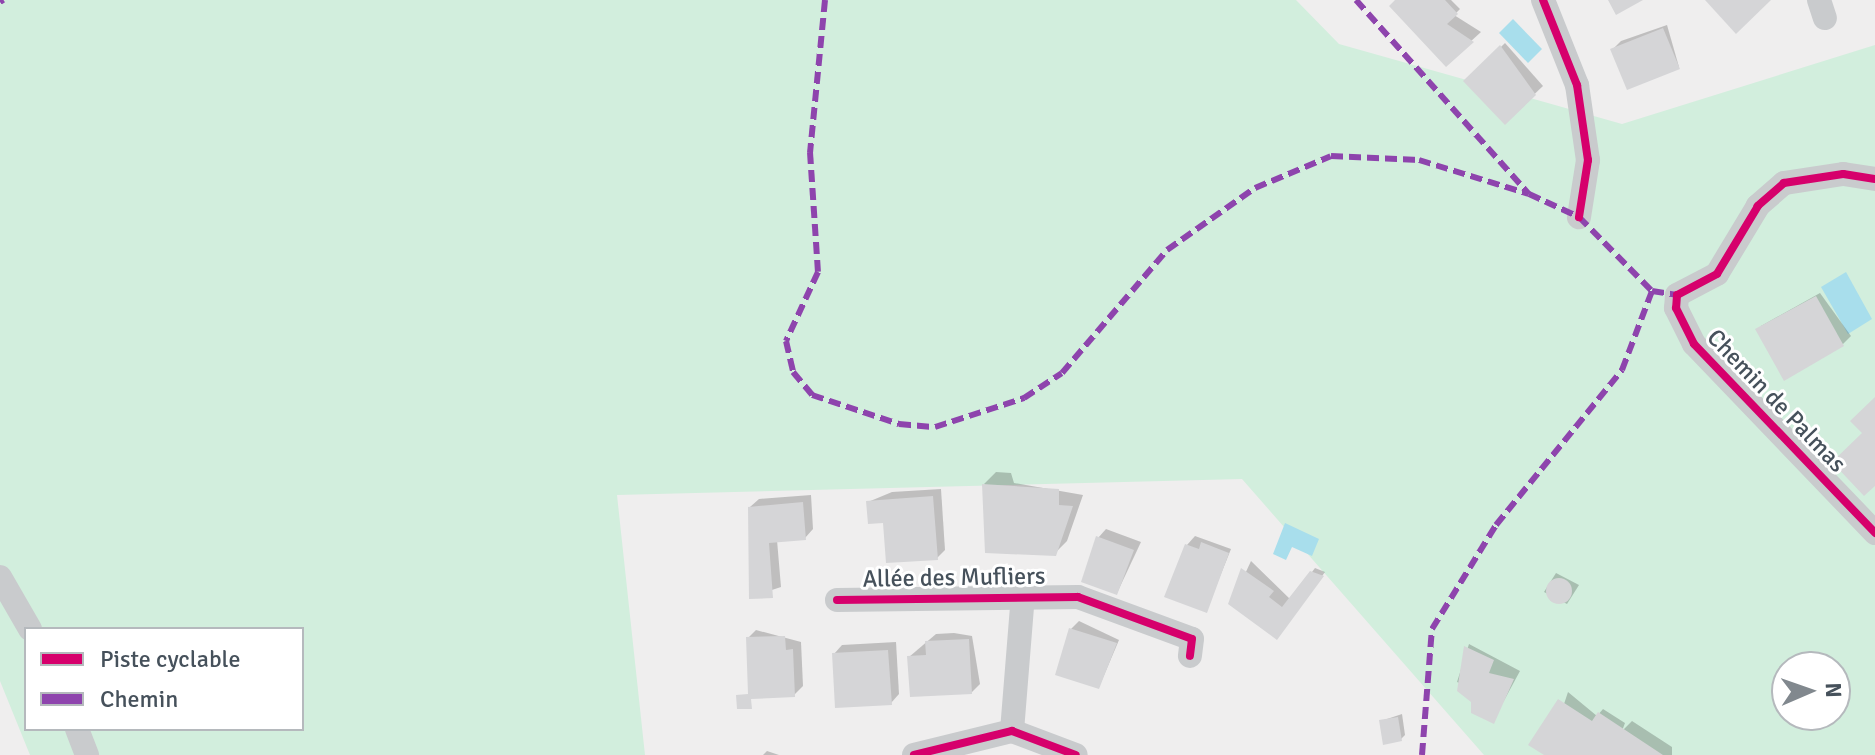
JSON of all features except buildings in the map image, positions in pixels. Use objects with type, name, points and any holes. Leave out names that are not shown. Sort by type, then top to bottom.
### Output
[{"type":"street","points":[[1543,0],[1577,85],[1588,160],[1579,217]]},
{"type":"street","name":"Chemin de Palmas","points":[[1875,179],[1843,174],[1784,183],[1758,206],[1717,274],[1677,295],[1676,308],[1694,344],[1875,533]]},
{"type":"street","points":[[0,577],[29,627]]},
{"type":"street","name":"Allée des Mufliers","points":[[837,600],[1023,593],[1078,597],[1192,639],[1190,656]]},
{"type":"street","name":"Allée des Mufliers","points":[[1012,731],[1023,593]]},
{"type":"street","points":[[78,731],[87,755]]},
{"type":"street","points":[[914,755],[1012,731],[1076,755]]},
{"type":"green space","points":[[0,0],[1296,0],[1339,44],[1622,124],[1875,45],[1875,755],[1484,755],[1242,479],[617,495],[645,755],[30,755],[0,681]]},
{"type":"water","points":[[1513,19],[1542,49],[1528,63],[1499,33]]},
{"type":"water","points":[[1846,272],[1872,319],[1848,334],[1821,287]]},
{"type":"water","points":[[1285,523],[1319,539],[1312,556],[1292,547],[1286,560],[1273,554]]},
{"type":"marked path","points":[[825,0],[810,152],[818,272],[786,341],[793,372],[812,395],[899,424],[935,427],[1024,398],[1062,373],[1167,250],[1255,188],[1331,156],[1419,160],[1529,194],[1579,217],[1652,291],[1677,295]]},
{"type":"marked path","points":[[1356,0],[1529,194]]},
{"type":"marked path","points":[[1422,755],[1432,629],[1496,525],[1622,370],[1652,291]]},
{"type":"cycle path","points":[[1543,0],[1577,85],[1588,160],[1579,217]]},
{"type":"cycle path","points":[[1875,179],[1843,174],[1784,183],[1758,206],[1717,274],[1677,295],[1676,308],[1694,344],[1875,533]]},
{"type":"cycle path","points":[[837,600],[1078,597],[1192,639],[1190,656]]},
{"type":"cycle path","points":[[914,755],[1012,731],[1076,755]]}]
